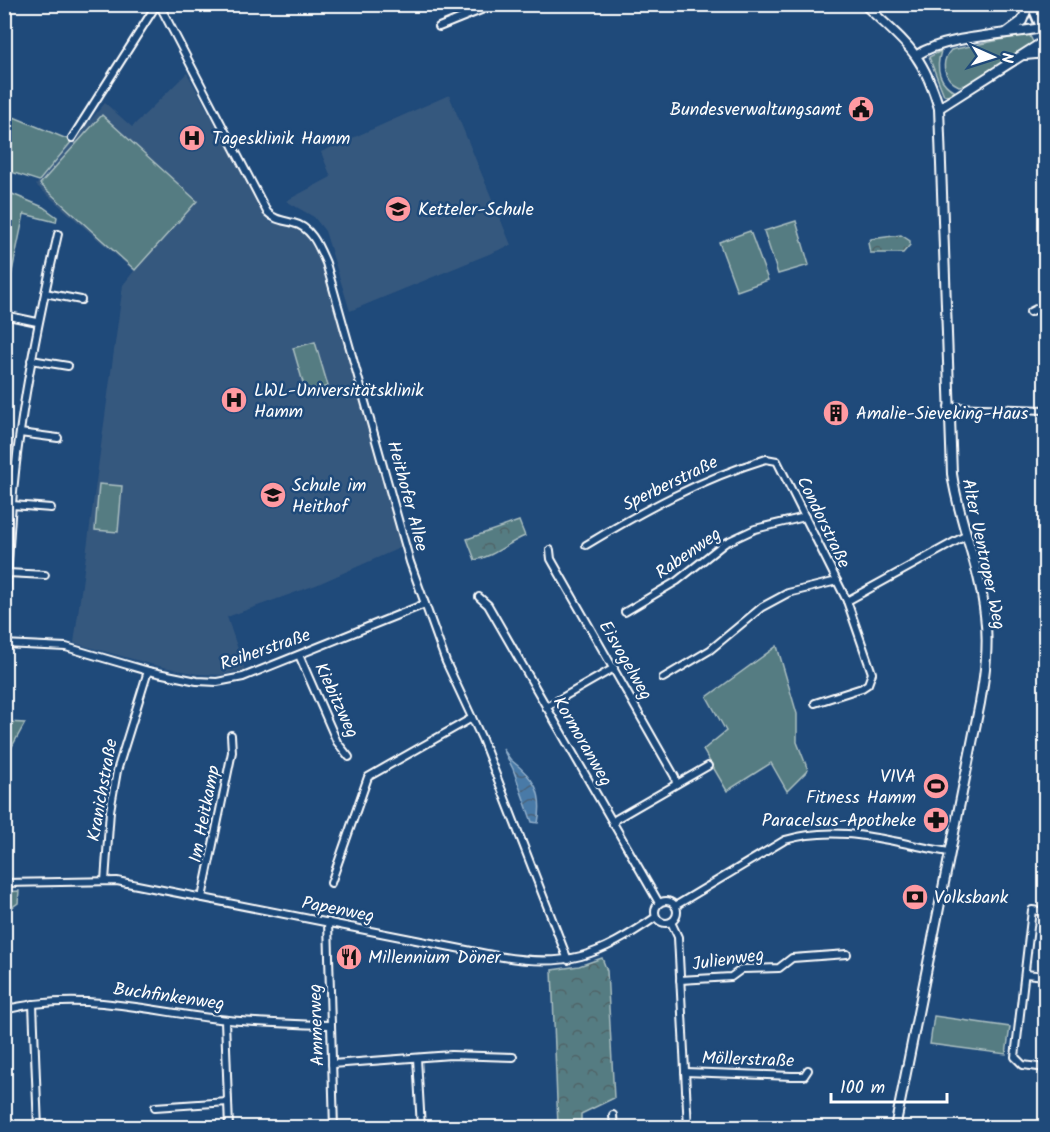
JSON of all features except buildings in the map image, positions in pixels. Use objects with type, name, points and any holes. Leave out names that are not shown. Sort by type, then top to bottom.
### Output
[{"type":"main road","points":[[1030,4],[1044,35]]},
{"type":"street","points":[[72,138],[158,4]]},
{"type":"street","name":"Heithofer Allee","points":[[158,4],[267,212],[281,221],[301,225],[318,243],[326,263],[410,562],[424,604],[461,698],[472,718],[567,960]]},
{"type":"street","points":[[439,27],[496,4]]},
{"type":"street","name":"Alter Uentroper Weg","points":[[864,4],[916,55],[930,78],[939,108],[952,474],[957,505],[967,535],[985,614],[987,642],[981,692],[895,1128]]},
{"type":"street","points":[[916,55],[926,50],[1010,31],[1023,21],[1030,4]]},
{"type":"street","points":[[1000,34],[1044,35]]},
{"type":"street","points":[[939,108],[1023,56],[1044,35]]},
{"type":"street","points":[[1023,56],[1046,53]]},
{"type":"street","points":[[4,638],[12,504],[20,433],[38,322],[57,234]]},
{"type":"street","points":[[45,293],[81,300]]},
{"type":"street","points":[[1030,312],[1046,304]]},
{"type":"street","points":[[4,315],[38,322]]},
{"type":"street","points":[[31,360],[68,366]]},
{"type":"street","points":[[948,407],[1046,410]]},
{"type":"street","points":[[20,433],[58,438]]},
{"type":"street","name":"Condorstraße","points":[[772,460],[779,464],[847,601],[871,678],[862,688],[814,703]]},
{"type":"street","name":"Sperberstraße","points":[[586,546],[660,501],[700,482],[772,460]]},
{"type":"street","points":[[12,504],[51,508]]},
{"type":"street","name":"Rabenweg","points":[[625,612],[677,581],[725,543],[755,529],[805,517]]},
{"type":"street","points":[[847,601],[967,535]]},
{"type":"street","name":"Eisvogelweg","points":[[550,550],[550,559],[614,668],[675,777],[676,784]]},
{"type":"street","points":[[8,573],[45,575]]},
{"type":"street","points":[[663,678],[710,650],[762,607],[788,593],[837,580]]},
{"type":"street","name":"Kormoranweg","points":[[479,597],[488,605],[659,903]]},
{"type":"street","name":"Reiherstraße","points":[[4,644],[66,647],[148,671],[197,681],[217,682],[243,676],[299,655],[424,604]]},
{"type":"street","name":"Kiebitzweg","points":[[299,655],[337,742],[349,757]]},
{"type":"street","points":[[546,707],[614,668]]},
{"type":"street","name":"Kranichstraße","points":[[105,881],[110,811],[116,773],[148,671]]},
{"type":"street","points":[[331,883],[368,777],[472,718]]},
{"type":"street","name":"Im Heitkamp","points":[[202,898],[232,752],[231,735]]},
{"type":"street","points":[[613,824],[616,819],[708,766]]},
{"type":"street","points":[[675,906],[785,840],[805,834],[848,833],[949,852]]},
{"type":"street","name":"Papenweg","points":[[4,884],[105,881],[509,958],[567,960],[595,953],[656,917]]},
{"type":"street","points":[[667,901],[675,906],[676,917],[671,922],[664,923],[656,917],[654,910],[659,903],[667,901]]},
{"type":"street","points":[[1046,912],[1032,910],[1015,1057],[1023,1065],[1046,1068]]},
{"type":"street","name":"Ammerweg","points":[[328,922],[334,1128]]},
{"type":"street","name":"Julienweg","points":[[671,922],[678,938],[688,1128]]},
{"type":"street","name":"Julienweg","points":[[680,980],[731,977],[742,969],[778,968],[792,958],[847,954]]},
{"type":"street","points":[[1025,974],[1046,976]]},
{"type":"street","name":"Buchfinkenweg","points":[[4,1010],[33,1004],[87,1000],[225,1020],[330,1025]]},
{"type":"street","points":[[33,1004],[38,1128]]},
{"type":"street","points":[[225,1020],[229,1128]]},
{"type":"street","points":[[332,1064],[451,1055],[513,1057]]},
{"type":"street","points":[[417,1058],[421,1128]]},
{"type":"street","name":"Möllerstraße","points":[[685,1072],[804,1076],[808,1070]]},
{"type":"street","points":[[155,1107],[228,1102]]},
{"type":"street","points":[[613,1115],[614,1128]]},
{"type":"shaded area","name":"LWL-Universitätsklinik Hamm","points":[[187,73],[270,222],[302,230],[318,254],[404,546],[316,585],[227,617],[245,670],[221,675],[197,674],[154,665],[74,643],[123,285],[134,271],[36,185],[105,103],[132,127]]},
{"type":"shaded area","name":"Ketteler-Schule","points":[[449,95],[511,245],[350,311],[325,231],[314,217],[286,201],[331,177],[321,152]]},
{"type":"green space","points":[[1029,34],[1034,44],[971,84],[959,86],[949,79],[944,65],[951,50]]},
{"type":"green space","points":[[941,51],[938,64],[940,75],[946,85],[957,93],[951,96],[944,95],[929,57]]},
{"type":"green space","points":[[4,113],[72,141],[39,181],[5,170]]},
{"type":"green space","points":[[102,115],[197,201],[135,270],[40,184]]},
{"type":"green space","points":[[5,191],[43,207],[57,217],[56,222],[24,214],[9,286],[5,285]]},
{"type":"green space","points":[[796,221],[809,265],[778,274],[764,231]]},
{"type":"green space","points":[[750,231],[768,280],[737,291],[719,242]]},
{"type":"green space","points":[[901,235],[910,241],[910,245],[903,253],[870,253],[868,243],[871,239]]},
{"type":"green space","points":[[315,342],[328,386],[306,393],[293,348]]},
{"type":"green space","points":[[99,484],[122,486],[118,532],[95,530]]},
{"type":"green space","points":[[519,521],[525,536],[489,556],[475,560],[467,539]]},
{"type":"green space","points":[[777,646],[797,714],[797,742],[808,770],[787,791],[771,763],[727,791],[703,750],[726,731],[707,697]]},
{"type":"green space","points":[[4,722],[25,723],[5,759]]},
{"type":"green space","points":[[19,891],[18,903],[5,912],[5,892]]},
{"type":"green space","points":[[602,958],[607,971],[614,1098],[581,1114],[581,1127],[558,1127],[552,970],[579,966]]},
{"type":"green space","points":[[934,1016],[1010,1027],[1006,1054],[930,1044]]},
{"type":"water","points":[[503,749],[511,760],[526,773],[535,787],[540,803],[538,823],[532,822],[513,769]]},
{"type":"place","name":"Bundesverwaltungsamt","points":[[861,109]]},
{"type":"place","name":"Tagesklinik Hamm","points":[[192,138]]},
{"type":"place","name":"Ketteler-Schule","points":[[398,209]]},
{"type":"place","name":"LWL-Universitätsklinik Hamm","points":[[234,400]]},
{"type":"place","name":"Amalie-Sieveking-Haus","points":[[836,413]]},
{"type":"place","name":"Schule im Heithof","points":[[273,495]]},
{"type":"place","name":"VIVA Fitness Hamm","points":[[936,786]]},
{"type":"place","name":"Paracelsus-Apotheke","points":[[936,820]]},
{"type":"place","name":"Volksbank","points":[[915,897]]},
{"type":"place","name":"Millennium Döner","points":[[349,957]]}]
